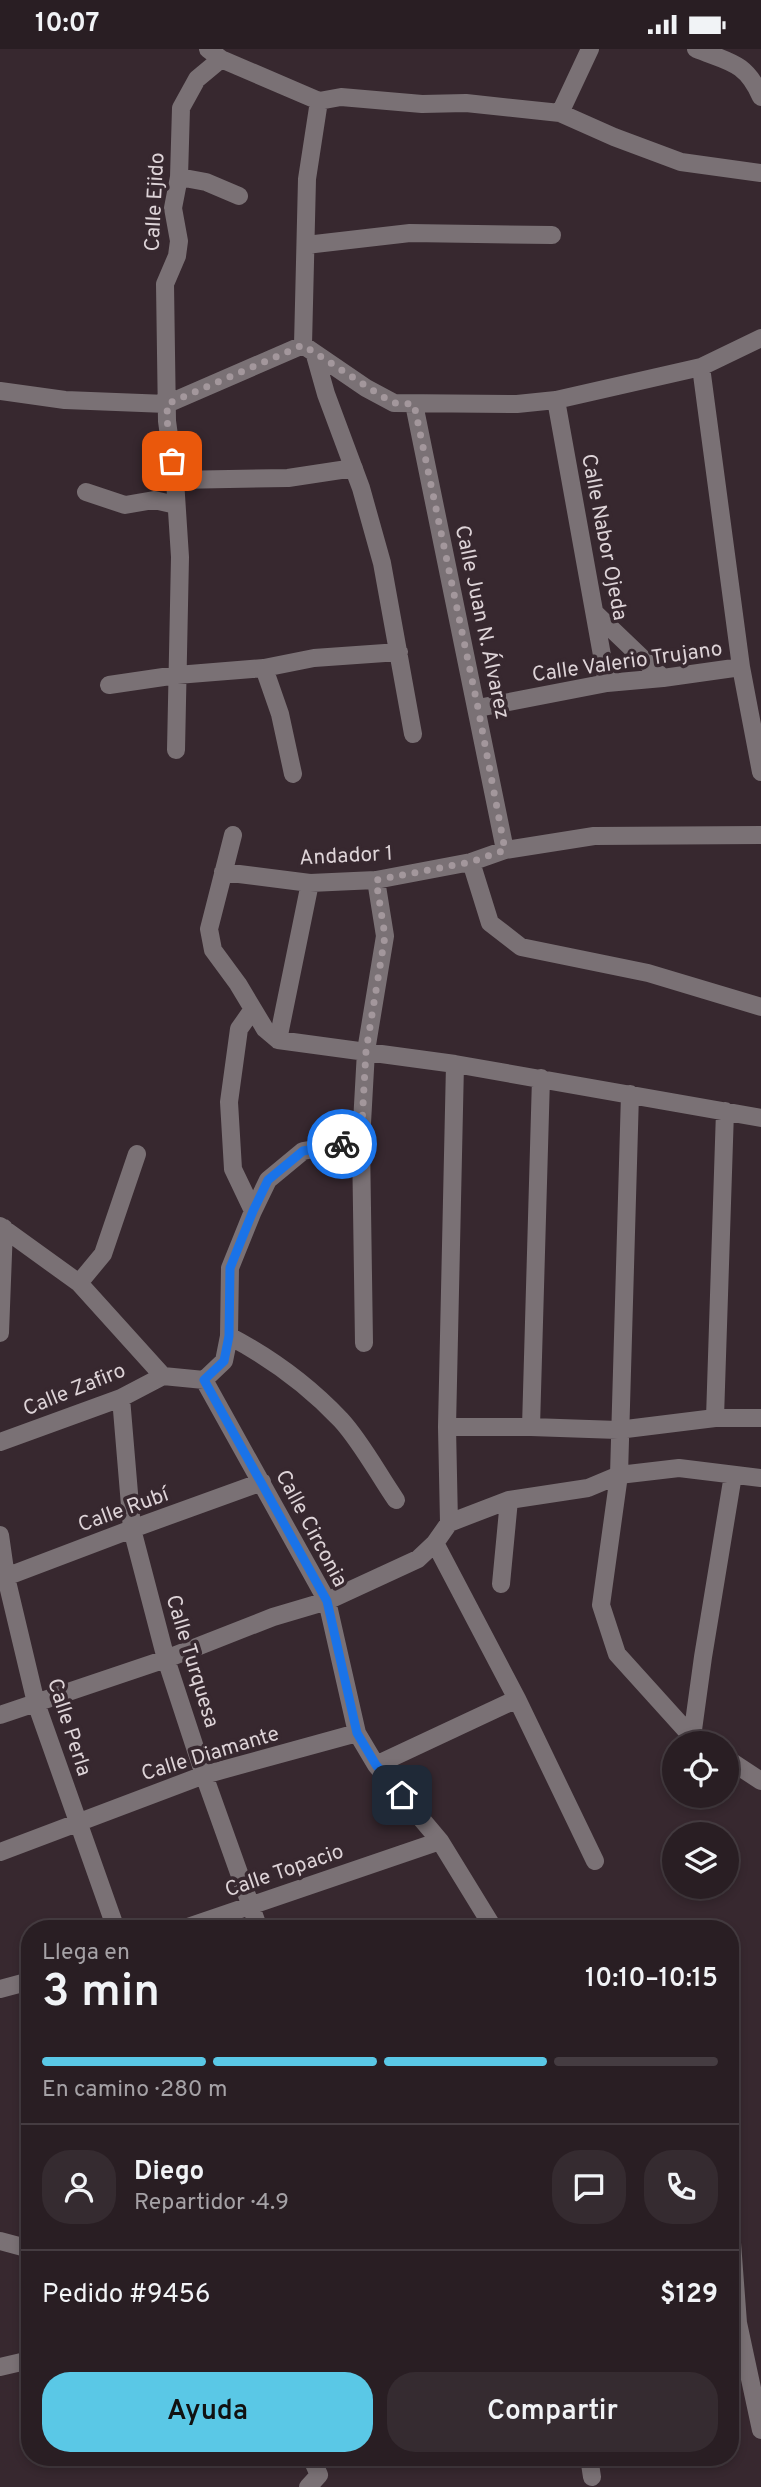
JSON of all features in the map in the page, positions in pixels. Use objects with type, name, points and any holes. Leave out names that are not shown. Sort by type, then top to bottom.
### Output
[{"type":"street","points":[[560,113],[590,49]]},
{"type":"street","points":[[695,49],[736,64],[748,72],[761,97]]},
{"type":"street","points":[[214,54],[319,101],[341,97],[422,104],[467,103],[560,113],[681,162],[761,173]]},
{"type":"street","name":"Calle Ejido","points":[[176,750],[180,557],[175,480],[168,442],[165,284],[177,256],[179,241],[173,208],[179,177],[181,108],[214,54]]},
{"type":"street","points":[[319,101],[307,179],[309,350],[354,468],[382,563],[413,734]]},
{"type":"street","points":[[179,177],[206,182],[239,196]]},
{"type":"street","points":[[306,245],[410,233],[552,235]]},
{"type":"street","points":[[309,350],[394,403],[517,404],[556,400],[701,367],[761,338]]},
{"type":"street","points":[[0,391],[65,400],[167,404],[309,350]]},
{"type":"street","points":[[701,367],[741,667],[761,772]]},
{"type":"street","name":"Calle Nabor Ojeda","points":[[556,400],[607,683]]},
{"type":"street","name":"Calle Juan N. Álvarez","points":[[414,404],[505,850]]},
{"type":"street","points":[[175,480],[288,478],[354,468]]},
{"type":"street","points":[[86,492],[125,505],[155,500],[176,505]]},
{"type":"street","points":[[596,614],[663,678]]},
{"type":"street","points":[[109,685],[177,675],[264,668],[314,658],[399,652]]},
{"type":"street","name":"Calle Valerio Trujano","points":[[478,708],[607,683],[741,667]]},
{"type":"street","points":[[264,668],[280,714],[293,774]]},
{"type":"street","points":[[233,835],[209,929],[213,950],[265,1029],[278,1040],[455,1064],[761,1118]]},
{"type":"street","name":"Andador 1","points":[[223,872],[310,883],[376,880],[471,862],[505,850],[594,836],[761,835]]},
{"type":"street","points":[[471,862],[490,923],[521,947],[648,973],[761,1007]]},
{"type":"street","points":[[364,1343],[361,1141],[366,1051],[385,936],[376,880]]},
{"type":"street","points":[[278,1040],[310,883]]},
{"type":"street","points":[[253,1009],[239,1028],[229,1102],[233,1169],[253,1211]]},
{"type":"street","points":[[449,1523],[447,1427],[455,1064]]},
{"type":"street","points":[[531,1427],[541,1078]]},
{"type":"street","points":[[630,1094],[618,1430],[619,1475],[601,1605],[617,1654],[689,1731]]},
{"type":"street","points":[[715,1418],[725,1111]]},
{"type":"street","points":[[2,1227],[79,1283],[163,1376],[204,1380],[224,1361],[229,1336],[230,1268],[268,1180],[303,1151],[361,1141]]},
{"type":"street","points":[[79,1283],[103,1254],[137,1154]]},
{"type":"street","points":[[0,1333],[2,1227]]},
{"type":"street","points":[[229,1336],[261,1353],[307,1387],[342,1422],[396,1500]]},
{"type":"street","name":"Calle Zafiro","points":[[0,1442],[121,1398],[163,1376]]},
{"type":"street","name":"Calle Circonia","points":[[204,1380],[327,1601],[357,1733],[376,1765],[440,1841],[488,1920]]},
{"type":"street","name":"Calle Turquesa","points":[[121,1398],[132,1529],[166,1659],[255,1920]]},
{"type":"street","points":[[447,1427],[618,1430],[715,1418],[761,1418]]},
{"type":"street","points":[[0,1715],[166,1659],[273,1617],[327,1601],[418,1559],[435,1543],[449,1523],[509,1500],[588,1488],[619,1475],[679,1468],[761,1478]]},
{"type":"street","points":[[698,1731],[703,1657],[733,1475]]},
{"type":"street","name":"Calle Rubí","points":[[3,1578],[262,1482]]},
{"type":"street","points":[[502,1584],[509,1500]]},
{"type":"street","name":"Calle Perla","points":[[0,1535],[3,1578],[36,1703],[113,1920]]},
{"type":"street","points":[[435,1543],[517,1699],[595,1861]]},
{"type":"street","points":[[376,1765],[517,1699]]},
{"type":"street","name":"Calle Diamante","points":[[0,1852],[204,1776],[357,1733]]},
{"type":"street","points":[[739,1767],[761,1781]]},
{"type":"street","name":"Calle Topacio","points":[[210,1920],[440,1841]]},
{"type":"street","points":[[0,1989],[21,1983]]},
{"type":"street","points":[[0,2241],[21,2247]]},
{"type":"street","points":[[739,2338],[761,2430]]},
{"type":"street","points":[[0,2367],[21,2362]]},
{"type":"street","points":[[590,2466],[592,2477]]},
{"type":"way so far","points":[[172,461],[168,442],[167,404],[303,345],[366,388],[394,403],[414,404],[505,850],[471,862],[376,880],[385,936],[366,1051],[361,1141],[342,1144]]},
{"type":"route","points":[[342,1144],[303,1151],[268,1180],[230,1268],[229,1336],[224,1361],[204,1380],[327,1601],[357,1733],[376,1765],[402,1795]]}]
